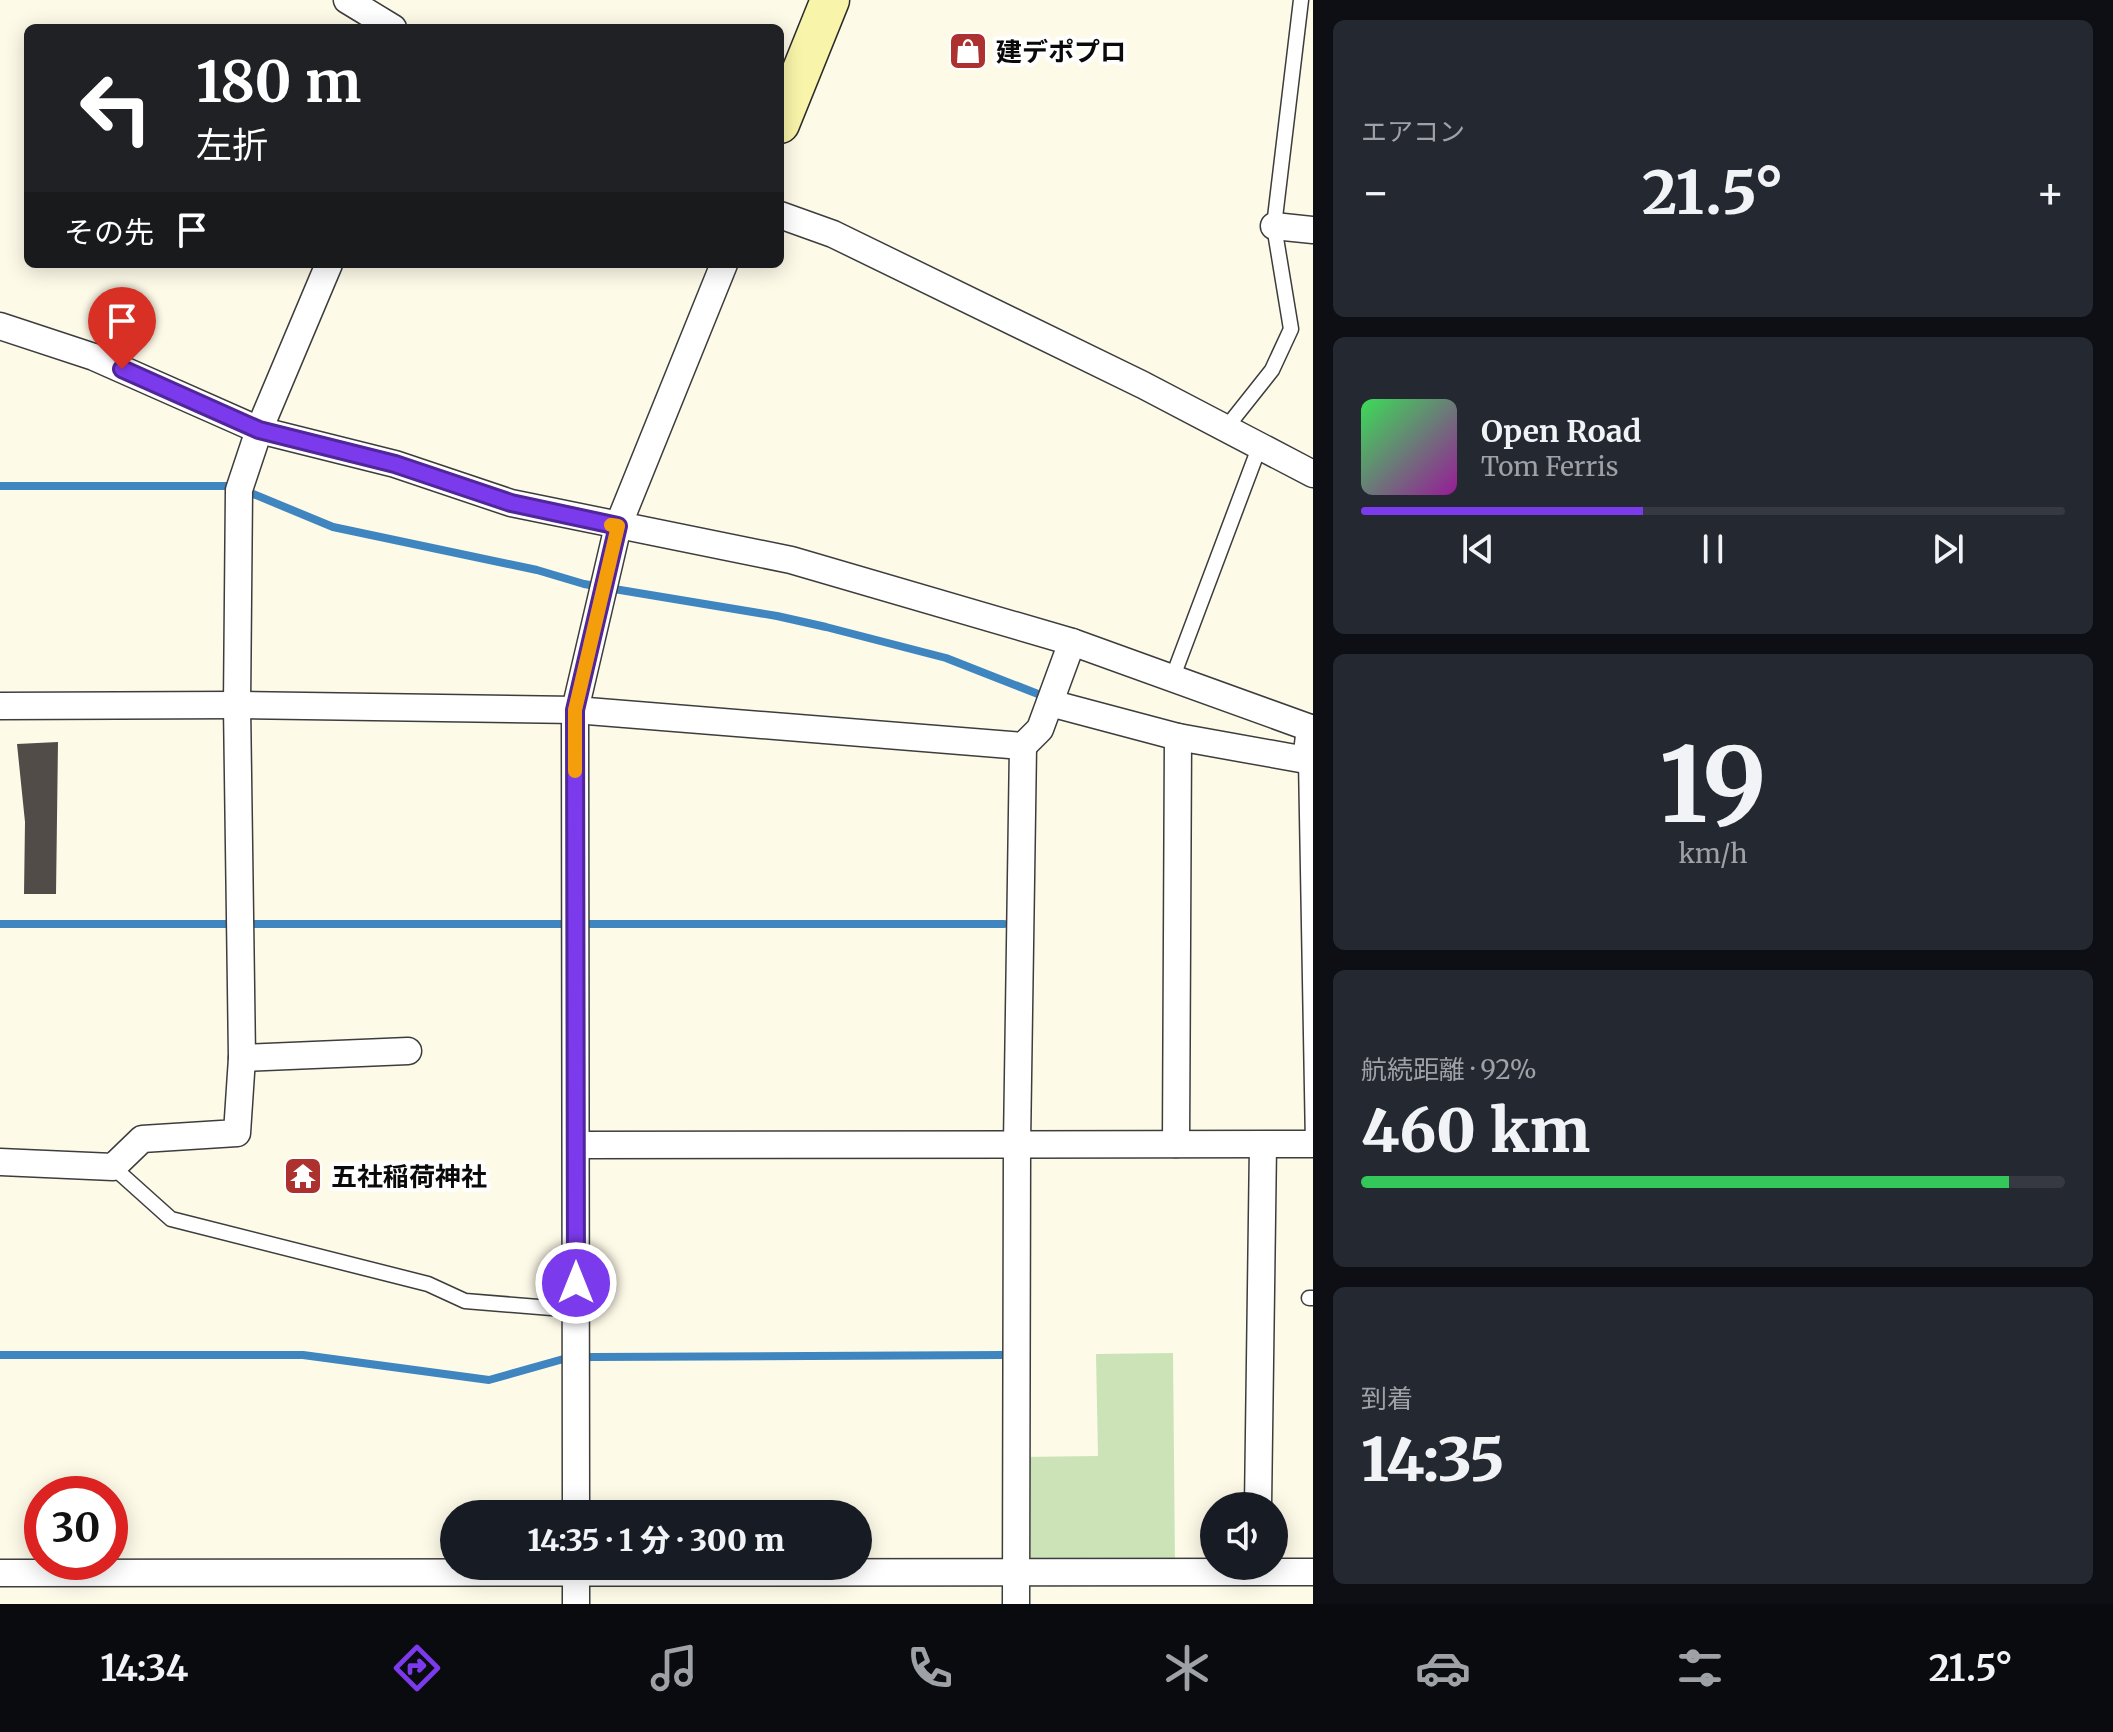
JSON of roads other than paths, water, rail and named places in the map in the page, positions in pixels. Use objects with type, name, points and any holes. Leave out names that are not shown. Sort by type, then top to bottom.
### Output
[{"type":"street","points":[[784,114],[830,0]]},
{"type":"street","points":[[360,4],[388,24]]},
{"type":"street","points":[[784,216],[833,234],[1313,474]]},
{"type":"street","points":[[1274,226],[1313,230]]},
{"type":"street","points":[[0,1162],[113,1167],[142,1139],[237,1133],[242,1058],[237,705],[239,490],[259,430],[327,268]]},
{"type":"street","points":[[576,1500],[575,710],[618,526],[722,268]]},
{"type":"street","points":[[0,326],[94,357],[259,430],[395,464],[511,503],[791,560],[1072,642],[1312,729],[1306,760],[1178,737],[1050,703]]},
{"type":"street","points":[[1016,1604],[1017,1144],[1023,746],[1040,729],[1072,642]]},
{"type":"street","points":[[0,706],[237,705],[575,710],[1023,746]]},
{"type":"street","points":[[1176,1144],[1178,737]]},
{"type":"street","points":[[242,1058],[408,1051]]},
{"type":"street","points":[[576,1145],[1313,1144]]},
{"type":"street","points":[[1258,1492],[1263,1145]]},
{"type":"street","points":[[0,1573],[440,1570]]},
{"type":"street","points":[[872,1571],[1200,1570]]},
{"type":"street","points":[[1288,1571],[1313,1572]]},
{"type":"street","points":[[576,1580],[576,1604]]},
{"type":"lane","points":[[1226,428],[1272,370],[1291,329],[1274,226],[1301,0]]},
{"type":"lane","points":[[1172,679],[1260,445]]},
{"type":"lane","points":[[1306,760],[1313,1144]]},
{"type":"lane","points":[[113,1167],[171,1219],[428,1284],[465,1301],[576,1310]]},
{"type":"waterway","points":[[0,486],[234,486],[333,527],[537,570],[584,584],[826,627],[946,658],[1038,694]]},
{"type":"waterway","points":[[0,924],[1004,924]]},
{"type":"waterway","points":[[0,1355],[303,1355],[489,1380],[567,1358],[1003,1355]]},
{"type":"place","name":"建デポプロ","points":[[968,51]]},
{"type":"place","name":"五社稲荷神社","points":[[303,1176]]}]
